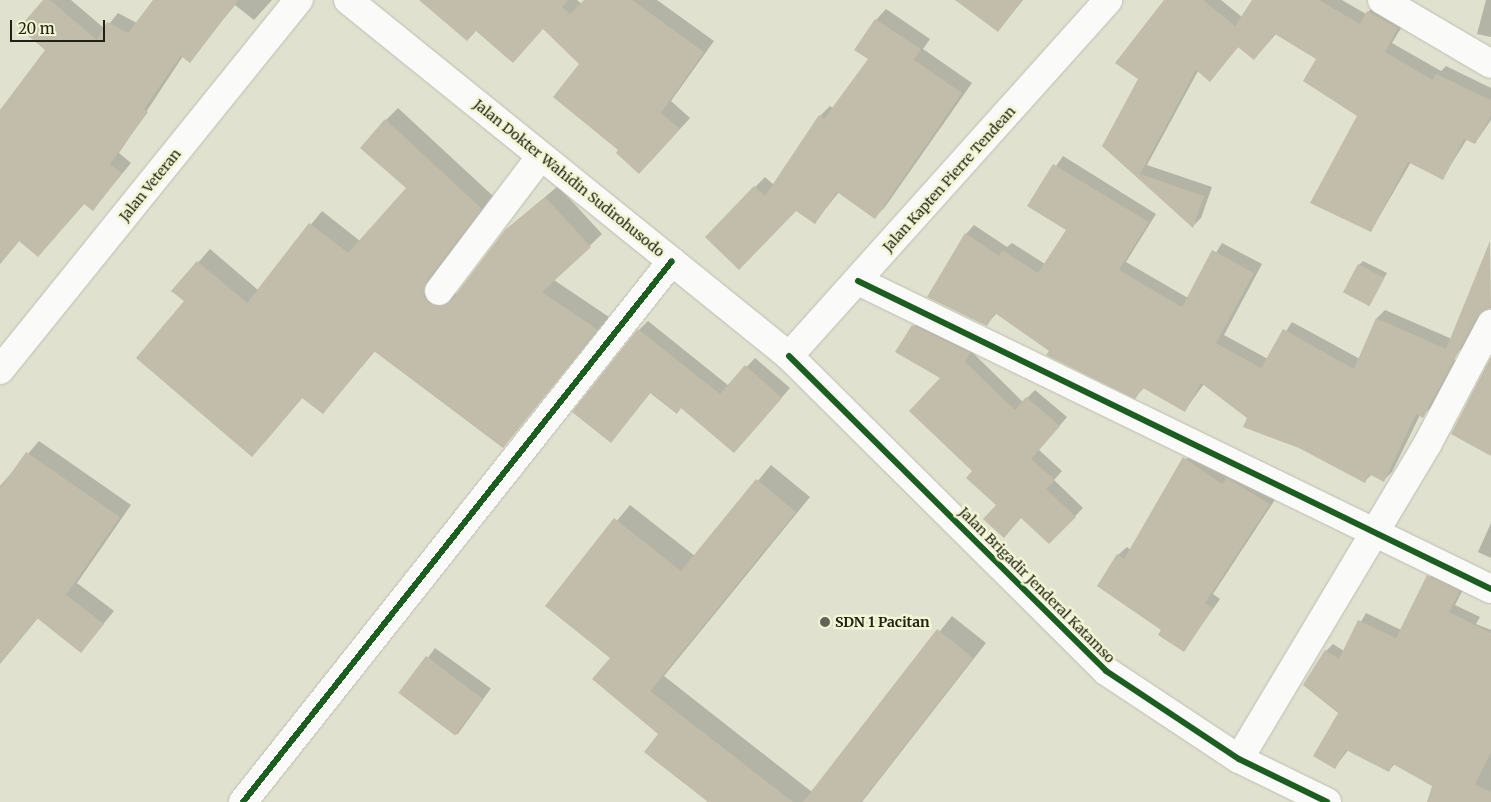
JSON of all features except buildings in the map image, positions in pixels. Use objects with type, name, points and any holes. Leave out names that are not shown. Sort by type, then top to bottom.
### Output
[{"type":"street","name":"Jalan Veteran","points":[[0,370],[299,0]]},
{"type":"street","name":"Jalan Dokter Wahidin Sudirohusodo","points":[[348,0],[789,356]]},
{"type":"street","name":"Jalan Kapten Pierre Tendean","points":[[789,356],[1108,0]]},
{"type":"street","points":[[1382,0],[1491,64]]},
{"type":"street","points":[[439,290],[541,156]]},
{"type":"street","points":[[243,802],[672,261]]},
{"type":"street","points":[[858,281],[1491,589]]},
{"type":"street","points":[[1239,759],[1376,532],[1491,324]]},
{"type":"street","name":"Jalan Brigadir Jenderal Katamso","points":[[789,356],[1106,671],[1239,759],[1328,802]]},
{"type":"cycle path","points":[[243,802],[672,261]]},
{"type":"cycle path","points":[[858,281],[1491,589]]},
{"type":"cycle path","points":[[789,356],[1106,671],[1239,759],[1327,802]]},
{"type":"place","name":"SDN 1 Pacitan","points":[[825,622]]}]
